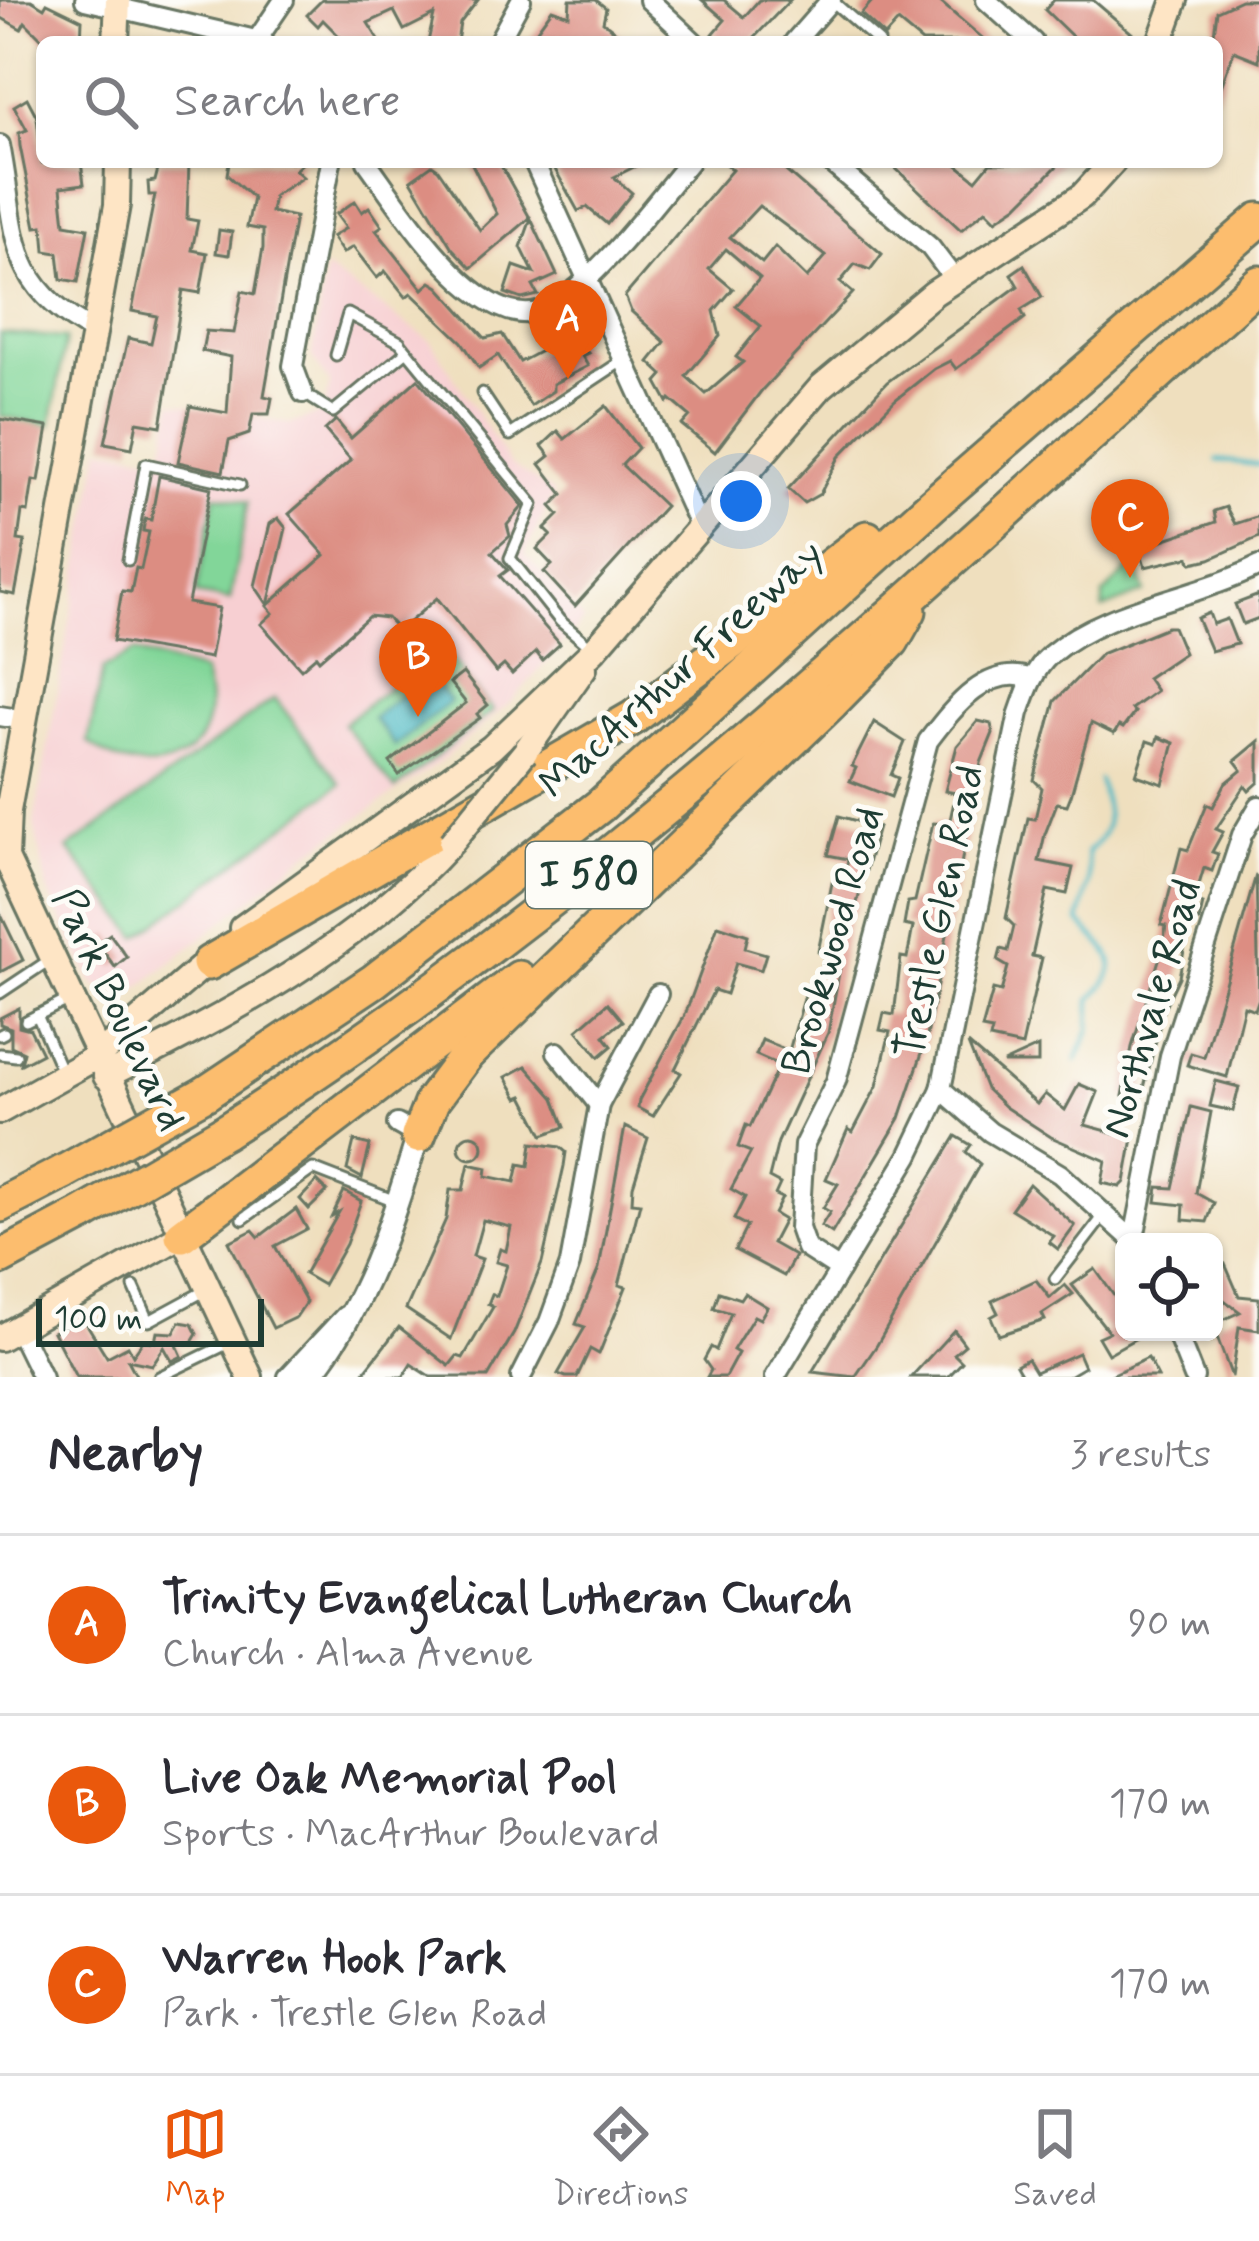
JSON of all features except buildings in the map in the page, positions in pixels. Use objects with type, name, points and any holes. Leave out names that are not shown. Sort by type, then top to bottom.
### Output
[{"type":"highway","name":"MacArthur Freeway","points":[[0,1205],[206,1093],[374,981],[602,805],[932,505],[1259,220]]},
{"type":"highway","name":"I 580","points":[[0,1258],[224,1132],[399,1018],[565,894],[926,581],[1259,283]]},
{"type":"highway","points":[[209,963],[633,718],[878,529],[932,505]]},
{"type":"highway","points":[[407,1130],[467,1054],[892,641],[926,581]]},
{"type":"highway","points":[[182,1235],[506,989],[718,811]]},
{"type":"main road","points":[[1162,36],[1175,0]]},
{"type":"main road","points":[[116,36],[117,4]]},
{"type":"main road","name":"Park Boulevard","points":[[118,168],[117,205],[95,332],[12,718],[3,859],[250,1377]]},
{"type":"main road","points":[[102,1066],[234,934],[481,756],[593,650],[821,387],[955,280],[1082,196],[1108,168]]},
{"type":"main road","points":[[0,1111],[320,959],[392,904],[451,843],[526,752],[593,650]]},
{"type":"main road","points":[[9,1332],[182,1235]]},
{"type":"street","points":[[85,0],[249,36]]},
{"type":"street","points":[[263,36],[284,0]]},
{"type":"street","points":[[502,36],[521,0]]},
{"type":"street","points":[[649,0],[688,36]]},
{"type":"street","points":[[799,36],[831,0]]},
{"type":"street","points":[[986,0],[1026,36]]},
{"type":"street","points":[[0,145],[19,262],[48,299],[95,332]]},
{"type":"street","points":[[303,393],[293,366],[330,168]]},
{"type":"street","points":[[372,168],[442,262],[502,308],[541,311],[589,277],[684,168]]},
{"type":"street","points":[[537,168],[699,525]]},
{"type":"street","points":[[837,168],[930,248],[955,280]]},
{"type":"street","points":[[1032,679],[1050,655],[1086,633],[1259,566]]},
{"type":"street","name":"Brookwood Road","points":[[840,1270],[806,1249],[799,1228],[804,1145],[836,1081],[928,742],[960,699],[987,683],[1019,674],[1032,679]]},
{"type":"street","name":"Trestle Glen Road","points":[[775,1377],[909,1156],[941,1089],[1019,713],[1032,679]]},
{"type":"street","name":"Northvale Road","points":[[1135,1233],[1170,1056],[1242,835],[1259,806]]},
{"type":"street","points":[[520,1377],[550,1322],[570,1264],[598,1105],[658,994]]},
{"type":"street","points":[[557,1052],[598,1105]]},
{"type":"street","points":[[941,1089],[990,1132],[1060,1174],[1127,1233]]},
{"type":"street","points":[[309,1377],[335,1345],[385,1243],[398,1202],[407,1130]]},
{"type":"street","points":[[288,1377],[349,1313]]},
{"type":"street","points":[[9,1332],[42,1377]]},
{"type":"street","points":[[1179,1341],[1194,1377]]},
{"type":"lane","points":[[831,0],[872,36]]},
{"type":"lane","points":[[336,355],[348,314],[400,342],[533,504],[510,558],[560,621],[593,650]]},
{"type":"lane","points":[[303,393],[333,412],[407,351]]},
{"type":"lane","points":[[482,393],[510,435],[626,359]]},
{"type":"lane","points":[[128,560],[146,464],[240,485]]},
{"type":"lane","points":[[0,995],[51,959]]},
{"type":"lane","points":[[64,1077],[32,1018],[70,999]]},
{"type":"lane","points":[[0,1054],[16,1056]]},
{"type":"lane","points":[[244,1219],[313,1169],[398,1202]]},
{"type":"lane","points":[[1054,1279],[1106,1213]]},
{"type":"lane","points":[[134,1287],[149,1321],[208,1289]]},
{"type":"lane","points":[[159,1377],[233,1340]]},
{"type":"shaded area","points":[[325,268],[430,340],[510,464],[554,493],[525,554],[584,620],[511,702],[440,762],[310,852],[140,987],[109,994],[93,983],[47,889],[34,823],[101,447],[162,458],[172,402],[291,424],[323,412],[330,383],[312,358]]},
{"type":"green space","points":[[0,333],[66,338],[51,425],[0,416]]},
{"type":"green space","points":[[215,495],[248,502],[230,600],[196,594]]},
{"type":"green space","points":[[1134,564],[1145,592],[1103,609],[1103,595]]},
{"type":"green space","points":[[441,645],[493,711],[395,789],[343,724]]},
{"type":"green space","points":[[134,652],[203,672],[209,701],[206,726],[196,745],[180,758],[159,765],[136,765],[88,742],[103,669]]},
{"type":"green space","points":[[275,698],[341,784],[138,937],[68,849]]},
{"type":"water","points":[[428,674],[450,702],[395,746],[373,718]]},
{"type":"waterway","points":[[1217,460],[1259,465]]},
{"type":"waterway","points":[[1077,1060],[1090,1030],[1091,999],[1112,966],[1105,949],[1079,921],[1089,881],[1087,852],[1105,828],[1099,780]]},
{"type":"place","name":"Trinity Evangelical Lutheran Church","points":[[568,379]]},
{"type":"place","name":"Warren Hook Park","points":[[1130,578]]},
{"type":"place","name":"Live Oak Memorial Pool","points":[[418,717]]}]
